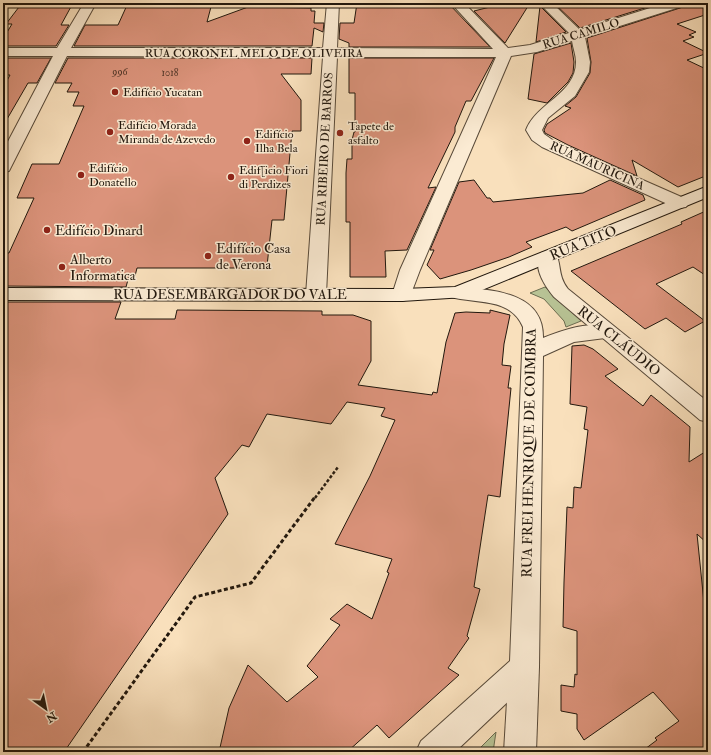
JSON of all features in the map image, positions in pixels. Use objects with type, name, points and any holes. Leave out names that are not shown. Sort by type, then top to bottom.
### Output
[{"type":"street","points":[[3,166],[62,52],[90,3]]},
{"type":"street","name":"RUA RIBEIRO DE BARROS","points":[[316,295],[333,3]]},
{"type":"street","points":[[402,295],[410,270],[504,53],[457,3]]},
{"type":"street","points":[[544,3],[578,35]]},
{"type":"street","name":"RUA CAMILO","points":[[504,53],[532,49],[679,3]]},
{"type":"street","name":"RUA MAURICINA","points":[[578,35],[583,62],[582,72],[570,93],[542,116],[536,124],[534,130],[538,137],[548,144],[680,203]]},
{"type":"street","name":"RUA CORONEL MELO DE OLIVEIRA","points":[[3,52],[504,53]]},
{"type":"street","name":"RUA TITO","points":[[458,293],[708,191]]},
{"type":"street","name":"RUA CLÁUDIO","points":[[548,257],[548,270],[551,281],[561,293],[606,332],[708,414]]},
{"type":"street","name":"RUA DESEMBARGADOR DO VALE","points":[[3,294],[402,295],[458,293]]},
{"type":"street","name":"RUA FREI HENRIQUE DE COIMBRA","points":[[458,293],[508,301],[519,306],[527,313],[533,327],[531,353],[524,667],[520,752]]},
{"type":"street","points":[[531,353],[568,335],[606,332]]},
{"type":"street","points":[[432,752],[524,667]]},
{"type":"path","points":[[83,752],[195,597],[251,583],[338,467]]},
{"type":"green space","points":[[545,287],[581,321],[566,327],[564,321],[544,299],[530,293]]},
{"type":"green space","points":[[496,732],[493,752],[476,752]]},
{"type":"building","points":[[22,3],[73,3],[61,25],[69,25],[56,46],[3,46],[3,39],[12,24],[6,24]]},
{"type":"building","points":[[128,3],[212,3],[207,22],[248,7],[311,8],[311,11],[315,11],[314,23],[324,23],[323,32],[314,28],[312,46],[74,46],[85,25],[118,25]]},
{"type":"building","points":[[357,3],[448,3],[490,47],[349,47],[349,43],[339,39],[340,23],[354,23]]},
{"type":"building","points":[[506,3],[530,3],[505,43],[474,11]]},
{"type":"building","points":[[554,3],[661,3],[580,28]]},
{"type":"building","points":[[686,3],[708,3],[708,14],[677,24],[696,32],[689,35],[694,37],[683,41],[708,53],[687,60],[708,70],[708,175],[678,187],[632,160],[637,176],[545,133],[544,130],[547,124],[571,108],[565,106],[576,97],[590,73],[591,62],[587,38],[683,7]]},
{"type":"building","points":[[540,6],[566,32],[536,42]]},
{"type":"building","points":[[571,43],[574,62],[573,73],[568,82],[547,103],[528,99],[534,54]]},
{"type":"building","points":[[3,58],[51,58],[37,83],[28,83],[3,126],[3,88],[10,75],[3,75]]},
{"type":"building","points":[[68,58],[312,58],[311,74],[281,74],[301,100],[301,131],[292,131],[284,220],[272,220],[267,266],[248,266],[248,268],[137,268],[135,276],[129,276],[126,287],[3,286],[3,253],[9,253],[34,198],[17,198],[32,164],[59,164],[84,106],[73,106],[79,92],[67,92],[72,83],[55,83]]},
{"type":"building","points":[[349,58],[494,58],[471,101],[466,101],[455,127],[455,132],[428,188],[436,187],[407,250],[385,251],[386,277],[350,277],[350,222],[346,222],[346,173],[347,159],[352,159],[352,140],[355,132],[355,93],[349,93]]},
{"type":"building","points":[[474,180],[487,198],[490,198],[493,202],[583,193],[610,180],[643,195],[645,200],[572,231],[566,227],[526,242],[532,247],[509,257],[440,279],[427,265],[434,250],[430,250],[459,182]]},
{"type":"building","points":[[708,210],[708,277],[693,267],[656,284],[705,321],[685,332],[666,318],[645,329],[571,271],[682,224],[681,222]]},
{"type":"building","points":[[3,302],[121,302],[115,319],[175,319],[177,310],[322,311],[322,315],[353,315],[371,321],[371,361],[358,385],[432,395],[433,392],[437,393],[446,342],[455,313],[490,313],[490,310],[510,315],[504,344],[502,365],[511,366],[508,388],[511,388],[500,497],[488,495],[474,587],[480,589],[467,636],[469,638],[448,668],[459,675],[389,738],[377,725],[347,752],[219,752],[229,708],[248,665],[287,702],[318,677],[307,666],[340,625],[330,619],[347,604],[372,619],[389,573],[387,572],[392,559],[335,544],[370,476],[395,420],[381,416],[385,408],[347,402],[331,424],[267,414],[249,447],[242,445],[215,478],[228,514],[64,752],[3,752]]},
{"type":"building","points":[[584,345],[593,349],[618,369],[605,376],[643,406],[651,395],[690,427],[689,462],[708,450],[708,544],[697,534],[708,642],[708,752],[641,752],[657,740],[655,738],[679,721],[653,692],[584,740],[577,729],[577,714],[561,711],[561,685],[574,687],[575,674],[577,675],[577,631],[563,627],[567,507],[573,508],[574,487],[581,488],[588,430],[584,429],[587,407],[570,404],[572,346]]},
{"type":"place","name":"Edifício Yucatan","points":[[115,92]]},
{"type":"place","name":"Edifício Morada Miranda de Azevedo","points":[[110,132]]},
{"type":"place","name":"Tapete de asfalto","points":[[340,133]]},
{"type":"place","name":"Edifício Ilha Bela","points":[[247,141]]},
{"type":"place","name":"Edifício Donatello","points":[[81,175]]},
{"type":"place","name":"Edif[icio Fiori di Perdizes","points":[[231,177]]},
{"type":"place","name":"Edifício Dinard","points":[[47,230]]},
{"type":"place","name":"Edifício Casa de Verona","points":[[208,256]]},
{"type":"place","name":"Alberto Informatica","points":[[62,267]]}]
